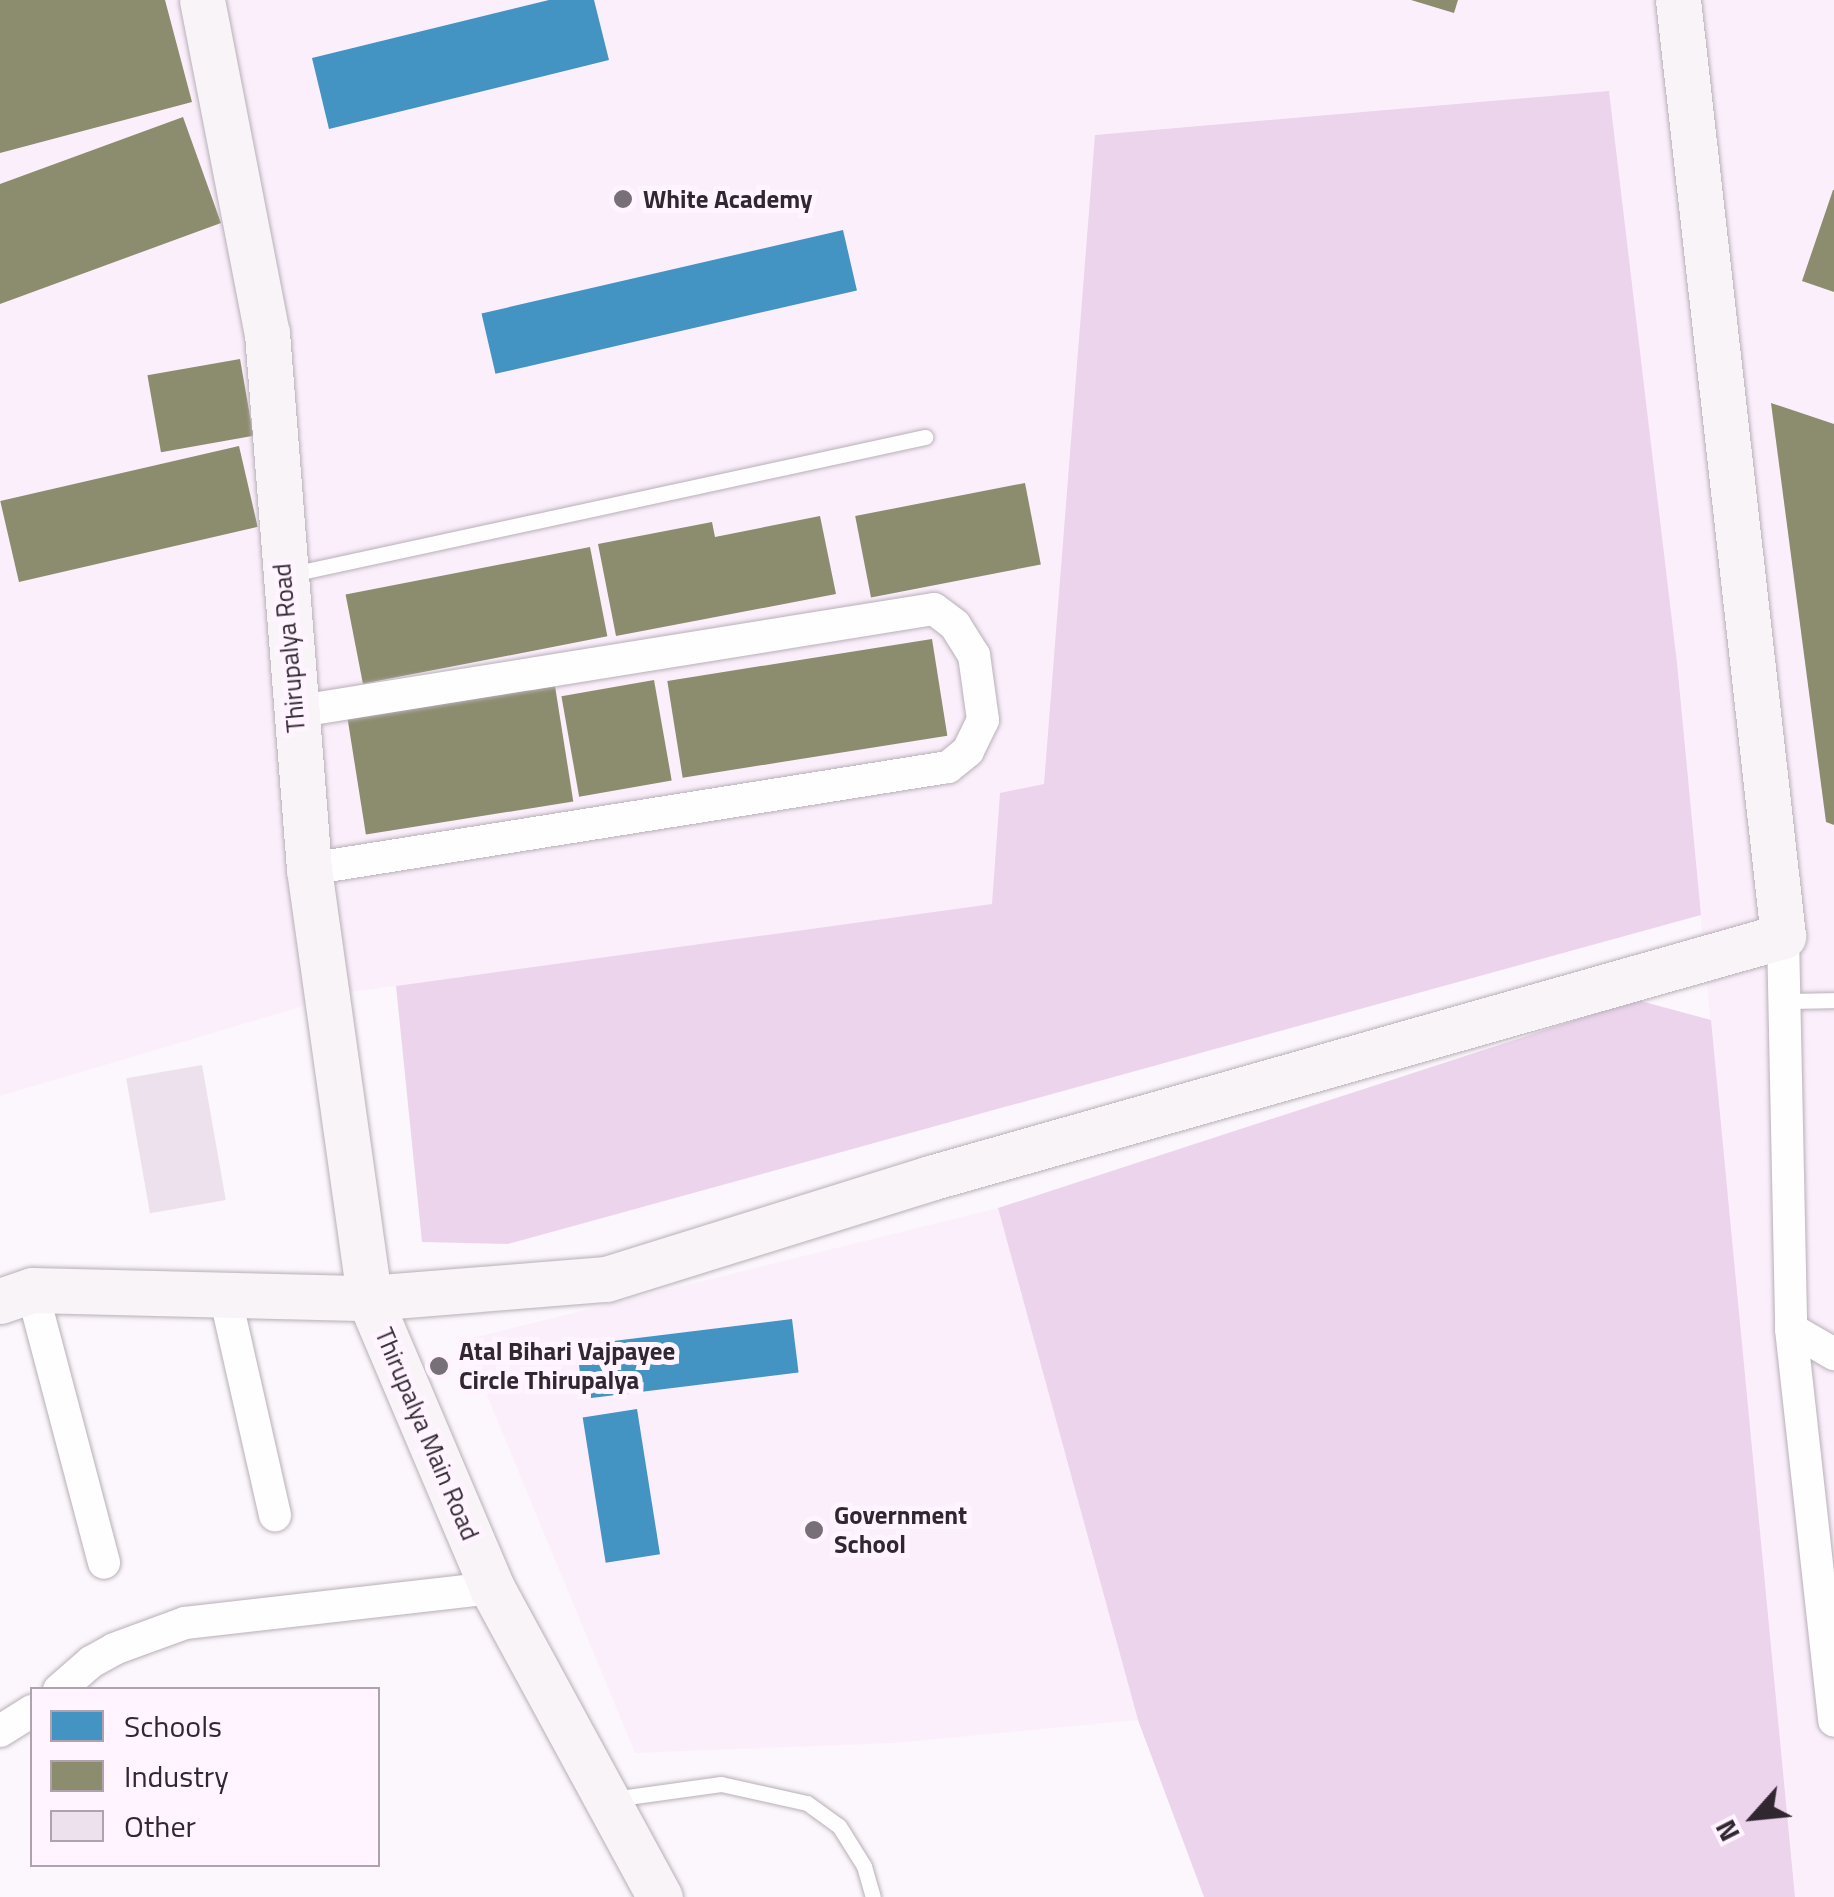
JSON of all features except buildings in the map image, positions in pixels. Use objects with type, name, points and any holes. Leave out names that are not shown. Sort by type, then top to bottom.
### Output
[{"type":"street","name":"Thirupalya Road","points":[[202,0],[266,333],[309,868],[370,1298]]},
{"type":"street","points":[[1678,0],[1782,936],[1791,1329],[1834,1721]]},
{"type":"street","points":[[294,712],[934,608],[955,624],[974,655],[983,720],[968,752],[948,768],[309,868]]},
{"type":"street","points":[[370,1298],[606,1279],[930,1178],[1782,936]]},
{"type":"street","points":[[16,1295],[104,1563]]},
{"type":"street","name":"Thirupalya Main Road","points":[[16,1295],[370,1298],[492,1588],[660,1897]]},
{"type":"street","points":[[225,1295],[275,1516]]},
{"type":"street","points":[[1791,1329],[1834,1354]]},
{"type":"street","points":[[63,1687],[103,1655],[185,1622],[492,1588]]},
{"type":"street","points":[[0,1731],[30,1712]]},
{"type":"lane","points":[[283,576],[925,438]]},
{"type":"lane","points":[[1784,1001],[1834,1000]]},
{"type":"lane","points":[[606,1801],[721,1784],[807,1803],[839,1826],[864,1866],[873,1897]]},
{"type":"shaded area","points":[[0,0],[1834,0],[1834,1897],[1795,1897],[1676,664],[992,905],[351,992],[0,1096]]},
{"type":"shaded area","points":[[1609,91],[1677,663],[1701,915],[508,1244],[422,1242],[396,986],[992,904],[1000,793],[1044,784],[1095,135]]},
{"type":"shaded area","points":[[1637,1000],[1711,1020],[1795,1897],[1204,1897],[1138,1720],[998,1208]]},
{"type":"shaded area","name":"Government School","points":[[998,1208],[1138,1720],[895,1743],[635,1753],[464,1340]]},
{"type":"place","name":"White Academy","points":[[623,199]]},
{"type":"place","name":"Atal Bihari Vajpayee Circle Thirupalya","points":[[439,1366]]},
{"type":"place","name":"Government School","points":[[814,1530]]}]
